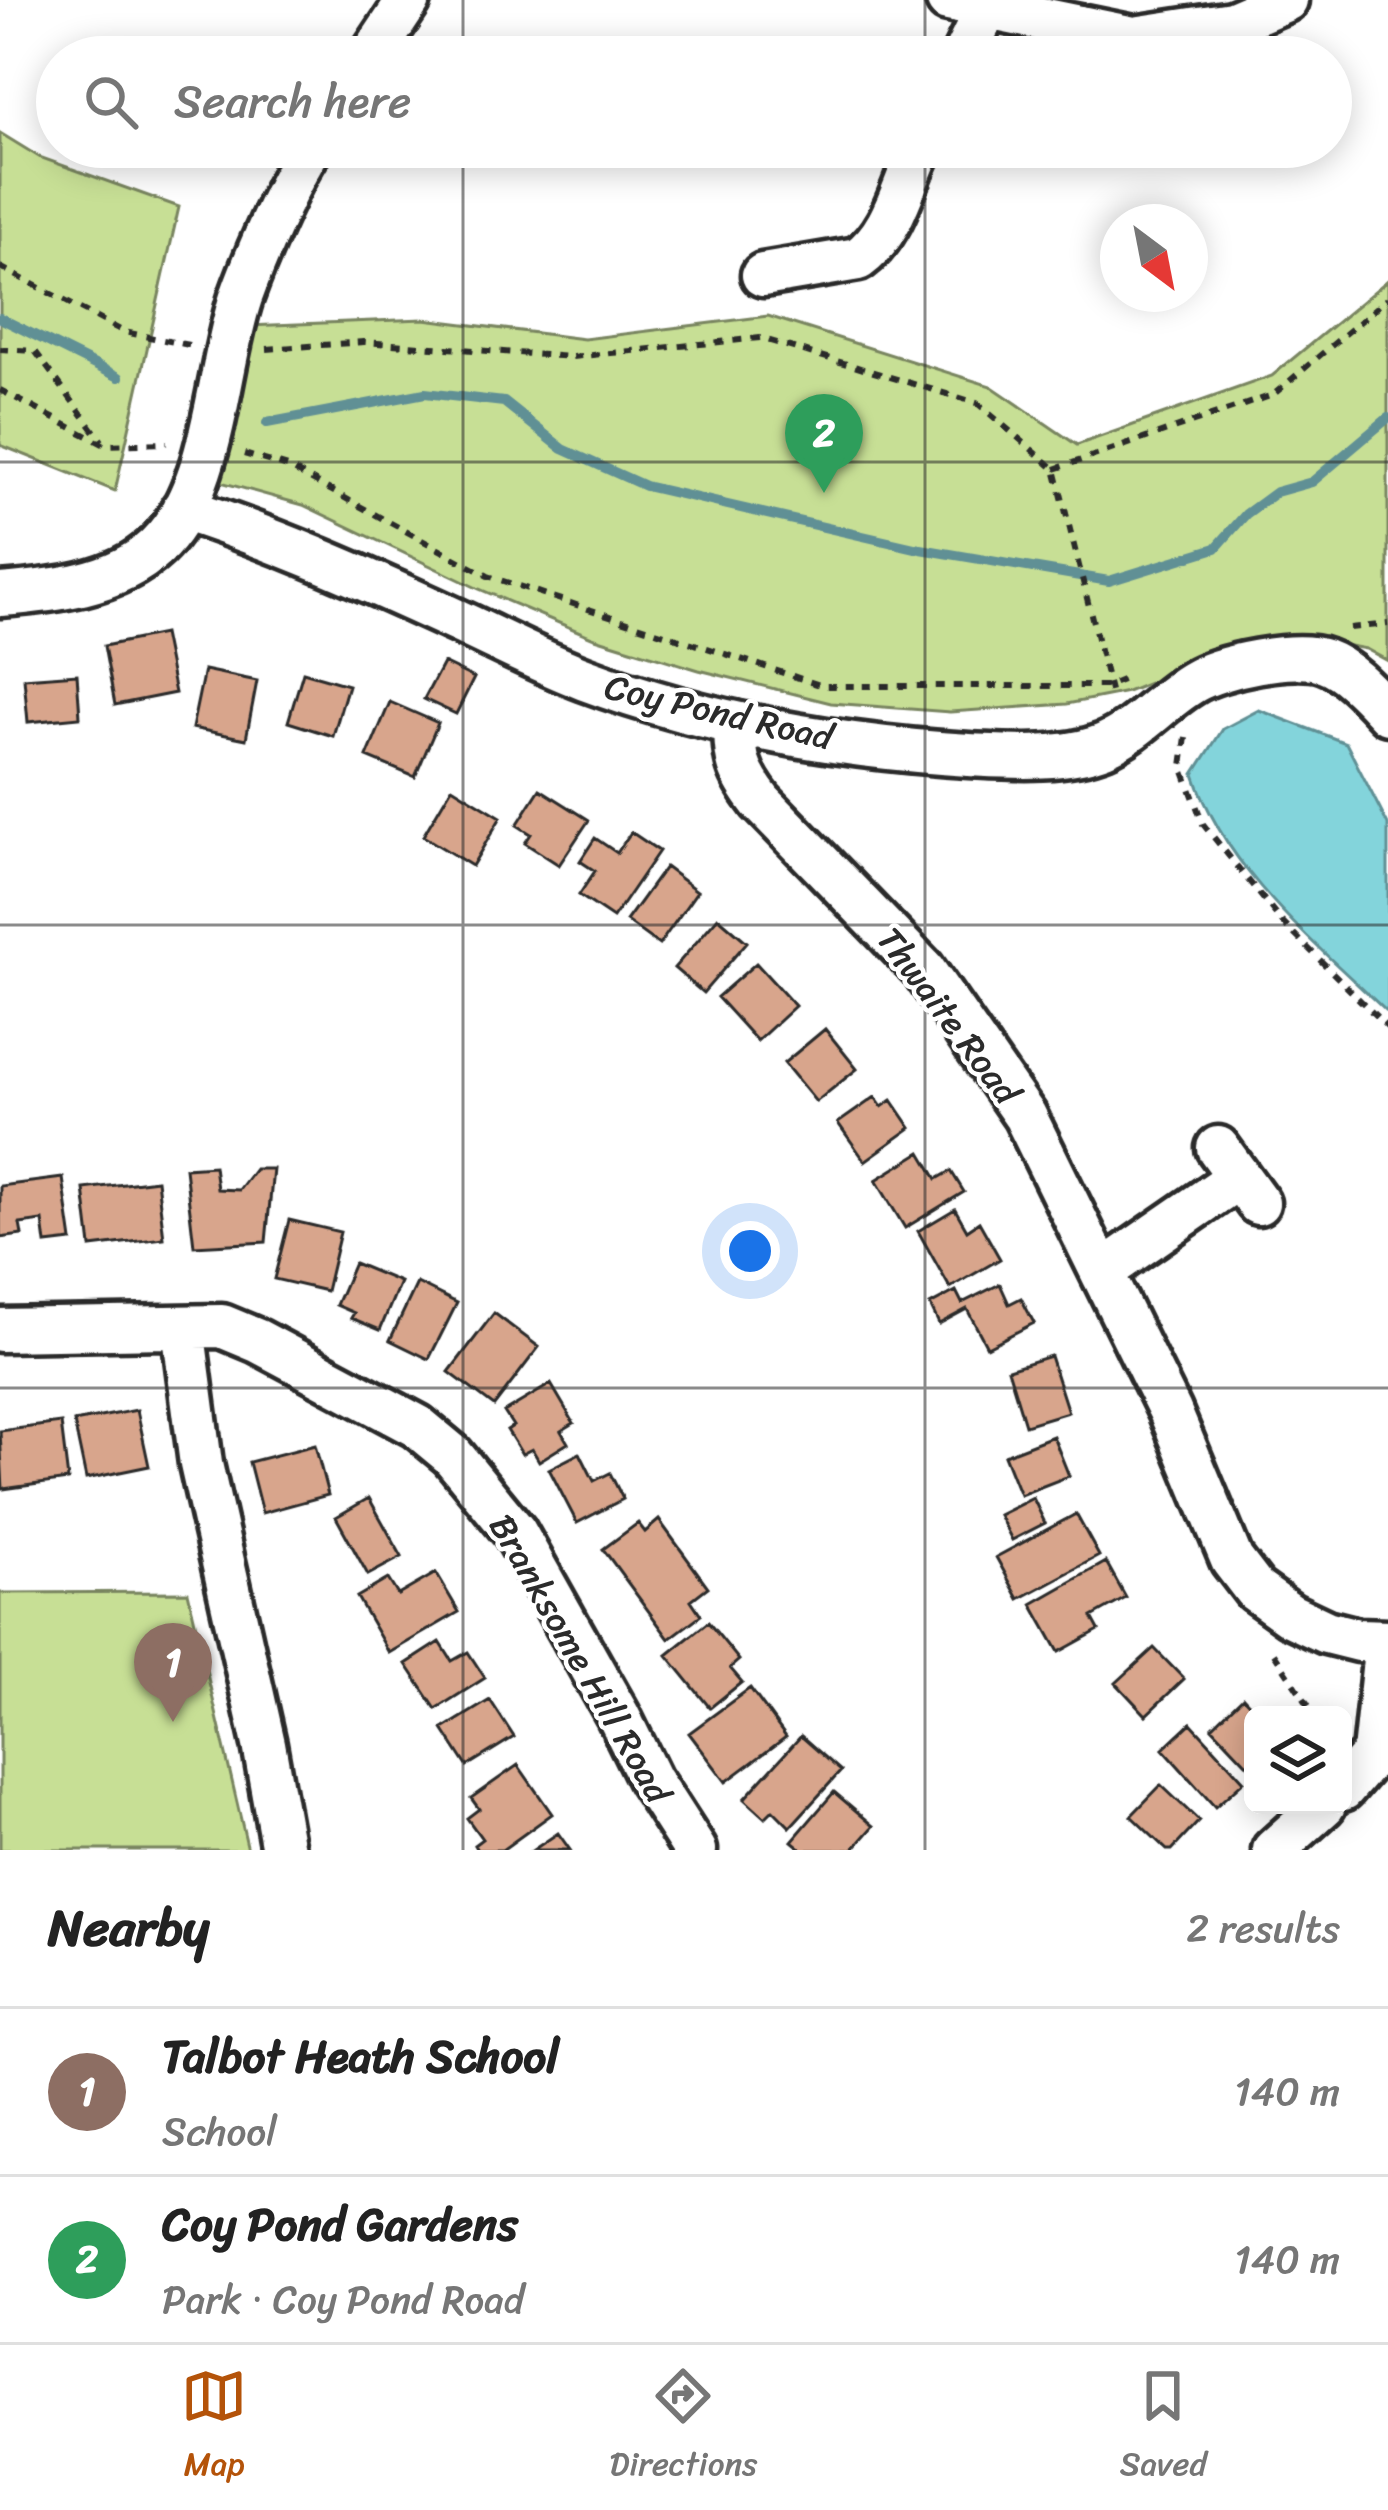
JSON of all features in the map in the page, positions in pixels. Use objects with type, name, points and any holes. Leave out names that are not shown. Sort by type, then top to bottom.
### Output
[{"type":"street","points":[[384,36],[409,0]]},
{"type":"street","points":[[1147,36],[1232,23],[1286,0]]},
{"type":"street","points":[[965,36],[967,5],[1124,36]]},
{"type":"street","points":[[0,595],[90,581],[124,568],[156,547],[183,509],[206,442],[242,297],[300,168]]},
{"type":"street","points":[[763,275],[858,259],[884,235],[912,168]]},
{"type":"street","name":"Coy Pond Road","points":[[183,509],[350,572],[586,680],[734,723],[798,736],[1006,757],[1097,748],[1126,735],[1194,680],[1260,659],[1324,661],[1388,713]]},
{"type":"street","name":"Thwaite Road","points":[[734,723],[741,775],[760,802],[911,956],[962,1021],[1024,1116],[1170,1411],[1232,1560],[1255,1590],[1290,1615],[1326,1632],[1387,1641]]},
{"type":"street","points":[[1103,1270],[1238,1176]]},
{"type":"street","name":"Branksome Hill Road","points":[[0,1330],[222,1326],[417,1426],[452,1455],[515,1532],[598,1676],[650,1780],[695,1850]]},
{"type":"street","points":[[183,1327],[201,1464],[283,1850]]},
{"type":"street","points":[[1352,1779],[1374,1753],[1387,1641]]},
{"type":"street","points":[[1274,1850],[1314,1814]]},
{"type":"path","points":[[0,267],[124,332],[228,352],[364,342],[572,357],[760,338],[977,404],[1055,469],[1108,686]]},
{"type":"path","points":[[1055,469],[1273,395],[1388,298]]},
{"type":"path","points":[[0,349],[35,351],[105,445]]},
{"type":"path","points":[[0,390],[105,445],[206,442]]},
{"type":"path","points":[[288,467],[488,576],[823,686],[1108,686],[1130,677]]},
{"type":"path","points":[[1328,628],[1388,624]]},
{"type":"path","points":[[1194,680],[1182,766],[1203,824],[1282,922],[1388,1028]]},
{"type":"green space","points":[[0,133],[36,155],[36,168],[70,168],[179,207],[115,491],[0,445]]},
{"type":"green space","points":[[1388,280],[1388,661],[1366,649],[1306,638],[1164,677],[1127,692],[1067,704],[950,712],[831,703],[592,637],[303,505],[217,481],[248,326],[424,319],[584,339],[768,316],[991,386],[1077,445],[1272,376]]},
{"type":"green space","points":[[188,1592],[248,1850],[0,1850],[0,1593]]},
{"type":"water","points":[[1259,710],[1346,743],[1388,825],[1388,1013],[1276,904],[1227,843],[1208,809],[1194,774],[1223,729]]},
{"type":"building","points":[[163,634],[175,693],[115,705],[104,646]]},
{"type":"building","points":[[443,663],[474,678],[456,714],[424,699]]},
{"type":"building","points":[[204,670],[257,681],[246,739],[192,728]]},
{"type":"building","points":[[303,672],[348,685],[333,736],[288,722]]},
{"type":"building","points":[[77,674],[80,717],[28,722],[24,678]]},
{"type":"building","points":[[390,702],[438,723],[415,777],[367,757]]},
{"type":"building","points":[[452,787],[501,817],[472,866],[423,836]]},
{"type":"building","points":[[540,789],[589,820],[559,865],[525,843],[531,834],[517,825]]},
{"type":"building","points":[[631,832],[659,851],[613,918],[579,895],[595,871],[580,861],[595,838],[617,853]]},
{"type":"building","points":[[665,867],[697,891],[659,945],[626,921]]},
{"type":"building","points":[[718,917],[747,942],[703,993],[674,968]]},
{"type":"building","points":[[756,963],[795,1006],[757,1041],[717,997]]},
{"type":"building","points":[[825,1029],[857,1069],[816,1102],[784,1063]]},
{"type":"building","points":[[875,1097],[882,1107],[892,1100],[911,1128],[865,1161],[838,1123]]},
{"type":"building","points":[[921,1152],[937,1179],[951,1171],[964,1192],[905,1228],[876,1180]]},
{"type":"building","points":[[214,1166],[217,1189],[239,1190],[255,1169],[273,1169],[266,1242],[194,1246],[185,1168]]},
{"type":"building","points":[[63,1178],[72,1241],[46,1244],[43,1221],[20,1224],[22,1235],[0,1238],[0,1186]]},
{"type":"building","points":[[157,1180],[164,1238],[91,1247],[84,1189]]},
{"type":"building","points":[[955,1209],[967,1230],[979,1222],[1000,1259],[950,1288],[918,1231]]},
{"type":"building","points":[[289,1220],[340,1232],[326,1291],[274,1279]]},
{"type":"building","points":[[354,1263],[400,1282],[380,1330],[351,1318],[354,1313],[336,1305]]},
{"type":"building","points":[[417,1283],[457,1303],[429,1359],[390,1340]]},
{"type":"building","points":[[1000,1284],[1009,1304],[1021,1298],[1034,1323],[987,1347],[967,1309],[939,1324],[930,1305],[956,1291],[962,1303]]},
{"type":"building","points":[[494,1313],[539,1347],[494,1406],[449,1372]]},
{"type":"building","points":[[1050,1356],[1068,1412],[1025,1425],[1008,1369]]},
{"type":"building","points":[[551,1384],[574,1423],[561,1431],[568,1443],[539,1461],[532,1449],[522,1454],[507,1430],[513,1426],[504,1412]]},
{"type":"building","points":[[137,1410],[149,1466],[86,1479],[74,1422]]},
{"type":"building","points":[[61,1423],[68,1480],[3,1489],[0,1431]]},
{"type":"building","points":[[1053,1436],[1069,1476],[1020,1495],[1004,1455]]},
{"type":"building","points":[[315,1445],[328,1495],[262,1513],[249,1462]]},
{"type":"building","points":[[580,1453],[594,1481],[610,1473],[623,1499],[577,1523],[549,1469]]},
{"type":"building","points":[[369,1498],[402,1557],[368,1575],[336,1517]]},
{"type":"building","points":[[1033,1498],[1045,1523],[1012,1540],[999,1515]]},
{"type":"building","points":[[1076,1514],[1099,1556],[1019,1599],[996,1557]]},
{"type":"building","points":[[659,1520],[708,1587],[691,1600],[701,1615],[669,1639],[603,1549],[638,1523],[645,1532]]},
{"type":"building","points":[[1106,1562],[1126,1598],[1092,1617],[1099,1630],[1059,1652],[1032,1604]]},
{"type":"building","points":[[436,1573],[459,1612],[389,1653],[357,1597],[388,1579],[398,1595]]},
{"type":"building","points":[[708,1622],[739,1660],[730,1668],[742,1682],[710,1708],[667,1655]]},
{"type":"building","points":[[440,1642],[452,1661],[468,1652],[485,1678],[436,1709],[406,1664]]},
{"type":"building","points":[[1154,1648],[1184,1679],[1146,1715],[1116,1683]]},
{"type":"building","points":[[750,1688],[786,1737],[726,1782],[689,1733]]},
{"type":"building","points":[[1243,1697],[1252,1706],[1244,1706],[1244,1761],[1212,1727]]},
{"type":"building","points":[[490,1700],[514,1737],[467,1766],[443,1729]]},
{"type":"building","points":[[1191,1723],[1244,1781],[1215,1807],[1163,1749]]},
{"type":"building","points":[[801,1736],[841,1771],[790,1827],[773,1810],[765,1818],[744,1799]]},
{"type":"building","points":[[518,1765],[552,1814],[502,1850],[477,1850],[474,1845],[482,1839],[467,1818],[479,1809],[471,1798]]},
{"type":"building","points":[[1161,1785],[1199,1821],[1172,1850],[1131,1816]]},
{"type":"building","points":[[834,1792],[874,1826],[853,1850],[803,1850],[792,1841]]},
{"type":"building","points":[[558,1833],[570,1850],[533,1850]]},
{"type":"waterway","points":[[0,318],[119,377]]},
{"type":"waterway","points":[[267,423],[425,393],[504,402],[563,449],[645,486],[915,548],[1109,581],[1216,548],[1246,514],[1276,492],[1312,482],[1388,418]]},
{"type":"place","name":"Coy Pond Gardens","points":[[824,493]]},
{"type":"place","name":"Talbot Heath School","points":[[173,1722]]}]
